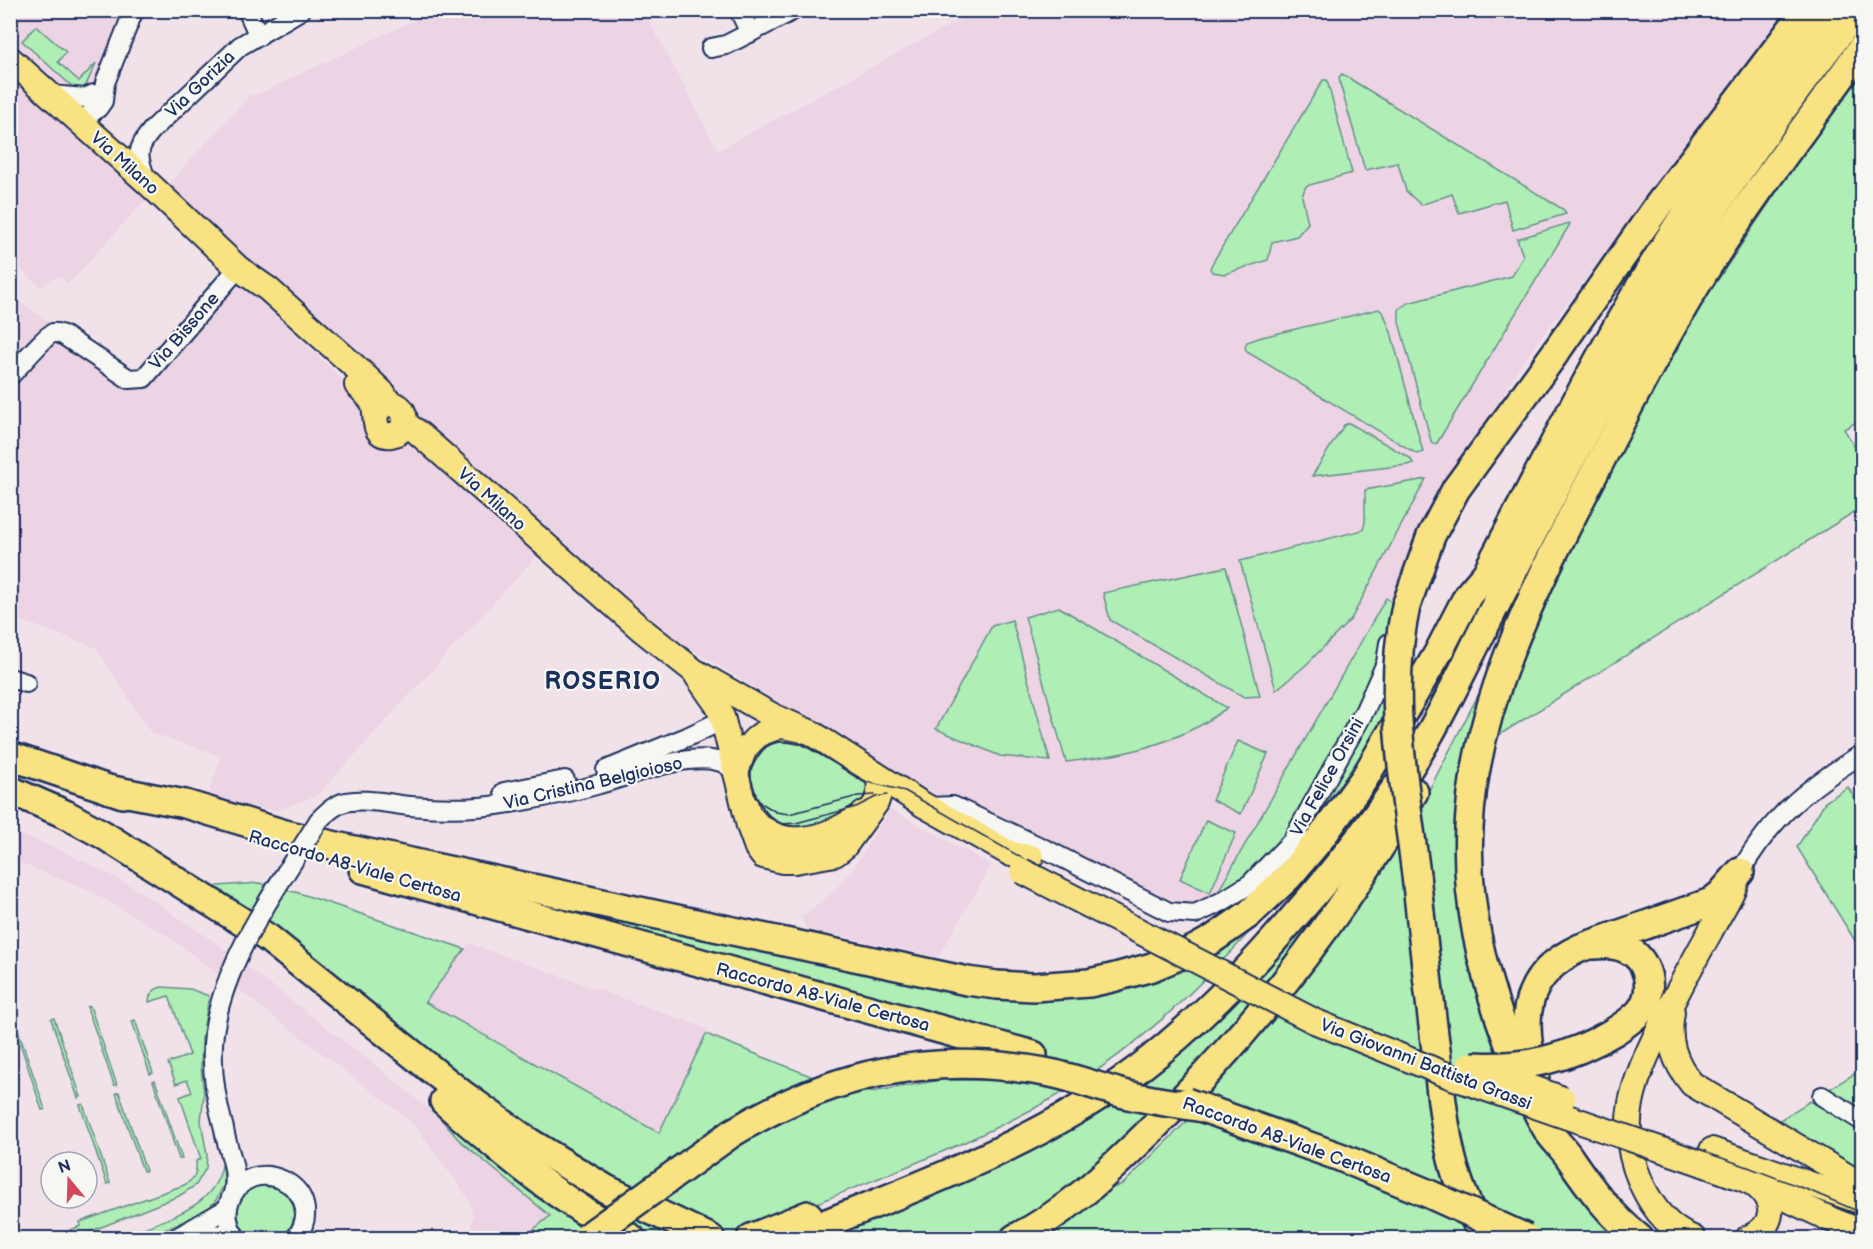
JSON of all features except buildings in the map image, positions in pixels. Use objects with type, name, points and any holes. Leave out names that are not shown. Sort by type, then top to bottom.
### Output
[{"type":"highway","points":[[1486,1239],[1465,1204],[1451,1158],[1442,1097],[1396,711],[1399,609],[1431,536],[1456,489],[1548,364],[1657,207],[1806,10]]},
{"type":"highway","points":[[10,756],[107,789],[185,804],[285,834],[956,979],[1034,987],[1089,983],[1152,967],[1195,948],[1229,928],[1268,898],[1320,839],[1364,779],[1438,653],[1468,595],[1486,574],[1608,343],[1658,257],[1734,142],[1831,10]]},
{"type":"highway","points":[[751,1239],[816,1220],[999,1151],[1058,1120],[1111,1088],[1160,1052],[1261,955],[1328,878],[1371,822],[1421,747],[1603,398],[1685,254],[1731,183],[1857,10]]},
{"type":"highway","points":[[1015,1239],[1043,1223],[1075,1200],[1103,1177],[1157,1124],[1232,1046],[1263,1010],[1343,905],[1424,774],[1606,420],[1659,324],[1743,188],[1863,22]]},
{"type":"highway","points":[[1639,1239],[1594,1194],[1547,1128],[1514,1059],[1490,990],[1474,919],[1469,874],[1469,828],[1474,777],[1484,732],[1502,672],[1550,560],[1655,358],[1702,275],[1732,229],[1863,48]]},
{"type":"highway","points":[[790,1239],[816,1220],[1048,1110],[1127,1058],[1187,1008],[1242,954],[1288,902],[1356,814],[1408,734],[1451,659],[1481,601],[1486,574]]},
{"type":"highway","name":"Raccordo A8-Viale Certosa","points":[[107,789],[213,826],[271,843],[1094,1071],[1307,1144],[1389,1177],[1526,1239]]},
{"type":"highway","points":[[10,790],[102,834],[268,938],[462,1094],[529,1142],[606,1189],[710,1239]]},
{"type":"highway","points":[[1559,1142],[1530,1058],[1527,1016],[1531,993],[1542,976],[1554,963],[1580,948],[1711,902],[1740,872]]},
{"type":"highway","points":[[204,899],[260,949],[397,1059],[534,1176],[593,1218],[631,1239]]},
{"type":"highway","points":[[1471,1066],[1506,1067],[1548,1061],[1580,1050],[1615,1031],[1636,1015],[1645,1003],[1649,988],[1647,973],[1636,955],[1625,948],[1605,944],[1580,948]]},
{"type":"highway","points":[[586,1239],[732,1133],[755,1119],[808,1094],[862,1076],[922,1066],[986,1064],[1048,1073],[1130,1095],[1204,1108]]},
{"type":"main road","name":"Via Milano","points":[[10,59],[147,182],[238,268],[246,282],[382,409],[375,424],[381,432],[385,435],[398,433],[405,424],[416,431],[552,552]]},
{"type":"main road","name":"Via Giovanni Battista Grassi","points":[[552,552],[694,672],[773,716]]},
{"type":"main road","name":"Via Giovanni Battista Grassi","points":[[694,672],[718,706],[739,784],[759,825],[764,830],[782,839],[807,837],[835,830],[873,808],[902,802],[925,806]]},
{"type":"main road","name":"Via Giovanni Battista Grassi","points":[[723,720],[748,711],[760,711],[812,733],[925,806],[1021,861],[1336,1030],[1452,1077],[1707,1157],[1863,1202]]},
{"type":"main road","name":"Via Giovanni Battista Grassi","points":[[739,784],[748,745],[763,734],[787,728],[812,733]]},
{"type":"main road","points":[[873,808],[879,795],[880,778]]},
{"type":"main road","name":"Via Giovanni Battista Grassi","points":[[1021,861],[1323,1007],[1707,1157],[1731,1173],[1863,1232]]},
{"type":"main road","points":[[1693,1239],[1677,1231],[1660,1215],[1644,1189],[1631,1154],[1629,1125],[1631,1097],[1638,1072],[1678,990],[1734,888],[1740,872]]},
{"type":"main road","points":[[1678,990],[1671,1015],[1670,1040],[1676,1059],[1692,1084],[1700,1091],[1863,1185]]},
{"type":"main road","points":[[1748,1239],[1767,1225],[1770,1213],[1766,1194],[1754,1184]]},
{"type":"street","points":[[80,122],[101,93],[135,10]]},
{"type":"street","points":[[248,10],[259,36]]},
{"type":"street","name":"Via Gorizia","points":[[147,182],[139,153],[143,140],[240,46],[301,10]]},
{"type":"street","points":[[739,10],[750,33]]},
{"type":"street","points":[[711,48],[720,47],[794,10]]},
{"type":"street","points":[[51,95],[86,98],[101,93]]},
{"type":"street","points":[[101,93],[102,122],[107,147]]},
{"type":"street","name":"Via Bissone","points":[[10,376],[44,340],[51,334],[57,333],[129,379],[144,378],[238,268]]},
{"type":"street","name":"Via Felice Orsini","points":[[1209,908],[1250,884],[1292,841],[1365,710],[1386,663],[1399,609]]},
{"type":"street","name":"Via Cristina Belgioioso","points":[[410,806],[449,803],[581,777],[609,769],[670,745],[723,720]]},
{"type":"street","points":[[670,745],[677,756],[702,760]]},
{"type":"street","points":[[1740,872],[1773,823],[1830,774],[1863,754]]},
{"type":"street","name":"Via Cristina Belgioioso","points":[[236,1238],[228,1223],[237,1179],[235,1166],[227,1147],[215,1088],[213,1064],[218,1010],[244,942],[319,820],[332,808],[343,802],[355,801],[450,809],[509,803],[597,785],[649,769],[702,760],[726,764],[739,784]]},
{"type":"street","name":"Via Giovanni Battista Grassi","points":[[925,806],[953,806],[1052,852],[1169,912],[1195,914],[1209,908]]},
{"type":"street","points":[[1822,1096],[1863,1121]]},
{"type":"street","name":"Via Cristina Belgioioso","points":[[224,1129],[258,1177]]},
{"type":"street","points":[[178,1237],[231,1201],[244,1183],[258,1177],[273,1176],[291,1184],[304,1205],[304,1220],[296,1239]]},
{"type":"street","points":[[178,1237],[210,1234],[236,1238]]},
{"type":"shaded area","points":[[10,11],[133,11],[93,92],[51,94],[11,56]]},
{"type":"shaded area","points":[[434,11],[644,11],[718,150],[976,11],[1791,11],[1522,363],[1410,547],[1392,599],[1386,598],[1209,905],[1172,899],[949,800],[885,768],[678,641],[162,191],[250,95],[258,94]]},
{"type":"shaded area","points":[[10,63],[152,193],[68,284],[58,276],[41,287],[20,268],[11,264]]},
{"type":"shaded area","points":[[238,271],[252,292],[370,406],[413,436],[544,548],[319,794],[278,811],[207,799],[221,756],[151,733],[96,648],[11,617],[11,296],[130,376],[132,382]]},
{"type":"shaded area","points":[[890,809],[992,865],[938,957],[806,929],[801,917],[833,892],[852,870]]},
{"type":"shaded area","points":[[10,830],[63,851],[104,871],[141,892],[215,942],[378,1067],[440,1118],[458,1139],[551,1216],[523,1238],[469,1238],[473,1215],[468,1198],[416,1127],[403,1115],[165,934],[93,893],[11,859]]},
{"type":"shaded area","points":[[469,943],[708,1029],[659,1133],[425,1001]]},
{"type":"green space","points":[[36,26],[66,52],[58,62],[79,81],[96,63],[83,89],[75,89],[22,41]]},
{"type":"green space","points":[[1862,64],[1862,419],[1844,429],[1862,459],[1862,507],[1496,737],[1517,663],[1575,534],[1697,311]]},
{"type":"green space","points":[[1342,74],[1564,210],[1566,214],[1513,230],[1505,200],[1459,213],[1452,194],[1421,205],[1406,191],[1398,163],[1365,170],[1340,84],[1339,77]]},
{"type":"green space","points":[[1323,80],[1327,80],[1352,173],[1306,186],[1302,196],[1308,223],[1297,236],[1272,242],[1268,260],[1225,274],[1212,272],[1210,268],[1213,262]]},
{"type":"green space","points":[[1569,223],[1437,443],[1433,444],[1399,322],[1399,309],[1408,303],[1512,276],[1523,256],[1517,239]]},
{"type":"green space","points":[[1379,309],[1384,314],[1391,332],[1423,452],[1417,454],[1247,352],[1245,347],[1247,342],[1262,337]]},
{"type":"green space","points":[[1349,423],[1410,458],[1413,463],[1312,476],[1344,425]]},
{"type":"green space","points":[[1426,479],[1351,619],[1306,665],[1276,690],[1240,561],[1363,530],[1365,490]]},
{"type":"green space","points":[[1226,567],[1260,696],[1244,697],[1110,620],[1103,593]]},
{"type":"green space","points":[[1386,598],[1392,602],[1385,662],[1288,838],[1252,878],[1215,897]]},
{"type":"green space","points":[[1059,607],[1227,708],[1199,726],[1148,747],[1116,755],[1066,762],[1025,617]]},
{"type":"green space","points":[[1012,620],[1050,761],[1000,756],[936,729],[992,626]]},
{"type":"green space","points":[[1389,670],[1389,718],[1311,824]]},
{"type":"green space","points":[[1485,682],[1462,772],[1456,851],[1459,899],[1466,948],[1477,996],[1492,1043],[1535,1131],[1583,1198],[1623,1238],[1492,1238],[1469,1196],[1459,1170],[1452,1131],[1424,873],[1407,876],[1440,1146],[1453,1194],[1474,1238],[1036,1238],[1055,1228],[1100,1194],[1124,1183],[1187,1121],[1204,1092],[1301,982],[1416,815]]},
{"type":"green space","points":[[788,733],[870,776],[861,808],[799,830],[761,819],[745,772],[767,737]]},
{"type":"green space","points":[[1238,741],[1268,754],[1241,814],[1212,800]]},
{"type":"green space","points":[[1848,787],[1862,811],[1862,952],[1797,847],[1825,802]]},
{"type":"green space","points":[[1394,810],[1253,1008],[1095,1169],[1021,1225],[992,1238],[729,1238],[701,1227],[565,1156],[215,889],[218,886],[259,883],[299,893],[465,949],[425,1002],[659,1133],[706,1034],[848,1091],[871,1092],[941,1080],[1022,1080],[1036,1044],[412,873],[1019,992],[1254,927],[1168,1014],[1121,1053],[1070,1088],[975,1137],[810,1206],[821,1233],[1108,1098]]},
{"type":"green space","points":[[1206,820],[1236,833],[1210,893],[1180,879]]},
{"type":"green space","points":[[162,987],[190,989],[209,996],[202,1038],[201,1067],[204,1094],[201,1121],[207,1155],[206,1168],[196,1185],[179,1196],[71,1238],[70,1230],[81,1226],[80,1222],[184,1185],[193,1178],[196,1172],[196,1161],[201,1159],[180,1097],[192,1092],[187,1080],[176,1084],[168,1063],[190,1055],[169,996],[149,1002],[152,992]]},
{"type":"green space","points":[[90,1006],[117,1085],[114,1085],[87,1007]]},
{"type":"green space","points":[[54,1018],[81,1097],[78,1098],[51,1019]]},
{"type":"green space","points":[[135,1020],[153,1073],[150,1074],[132,1021]]},
{"type":"green space","points":[[18,1030],[45,1109],[42,1110],[16,1031]]},
{"type":"green space","points":[[1862,1069],[1862,1109],[1828,1090]]},
{"type":"green space","points":[[155,1080],[182,1159],[179,1159],[153,1081]]},
{"type":"green space","points":[[119,1092],[146,1171],[143,1171],[116,1093]]},
{"type":"green space","points":[[1810,1101],[1862,1130],[1862,1176],[1775,1123]]},
{"type":"green space","points":[[83,1104],[99,1150],[95,1150],[80,1105]]},
{"type":"green space","points":[[442,1115],[607,1238],[523,1238],[550,1216],[458,1139],[440,1118]]},
{"type":"green space","points":[[508,1139],[685,1238],[648,1237],[612,1219],[575,1194]]},
{"type":"green space","points":[[99,1151],[110,1183],[107,1184],[99,1161]]},
{"type":"green space","points":[[223,1159],[224,1184],[216,1200],[206,1211],[147,1238],[121,1238],[185,1211],[199,1202],[219,1177]]},
{"type":"green space","points":[[260,1185],[272,1185],[282,1189],[290,1197],[294,1213],[290,1229],[282,1237],[272,1241],[260,1241],[250,1237],[242,1229],[238,1219],[238,1207],[242,1197],[250,1189]]},
{"type":"tram line","points":[[887,795],[876,797],[856,807],[796,823],[782,824],[768,817],[760,808],[751,778],[751,768],[756,755],[766,745],[782,739],[798,742],[867,782],[905,791],[1029,862],[1320,1011],[1457,1067],[1748,1167],[1862,1213]]},
{"type":"tram line","points":[[763,804],[776,812],[789,814],[858,796],[875,795]]},
{"type":"district","name":"ROSERIO","points":[[603,681]]}]
